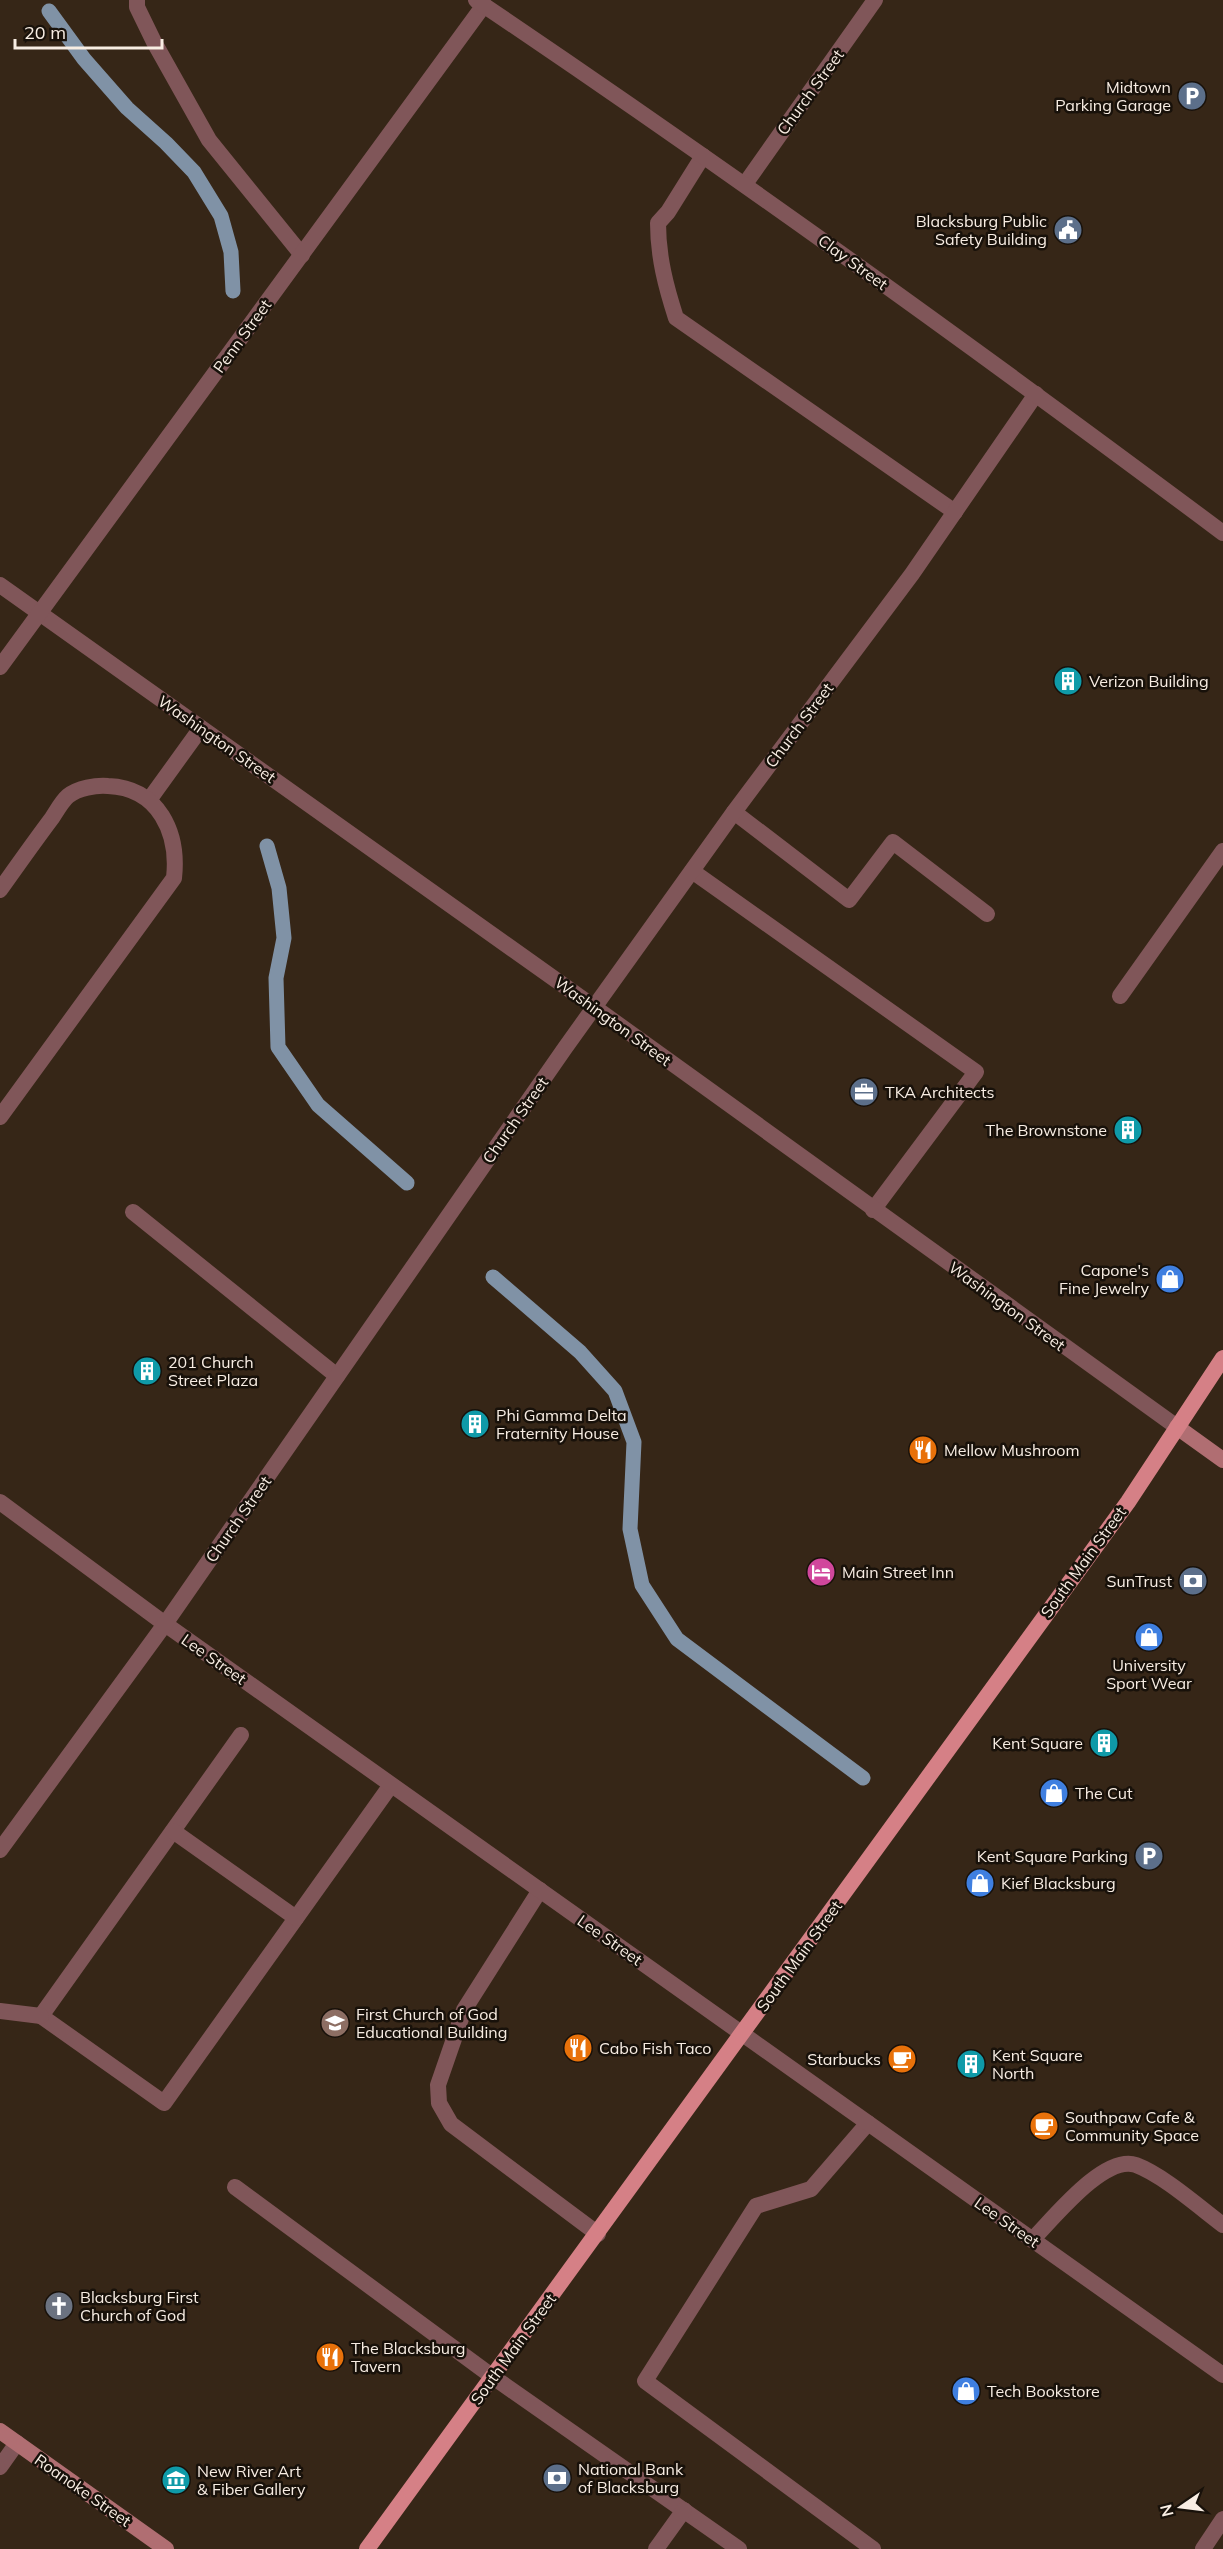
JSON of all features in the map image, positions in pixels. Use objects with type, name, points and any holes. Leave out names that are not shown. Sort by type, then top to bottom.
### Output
[{"type":"main road","name":"South Main Street","points":[[367,2549],[1128,1502],[1223,1358]]},
{"type":"main road","name":"Washington Street","points":[[1177,1427],[1223,1460]]},
{"type":"main road","name":"Roanoke Street","points":[[0,2431],[166,2549]]},
{"type":"street","points":[[136,0],[137,7],[154,42],[209,140],[302,255]]},
{"type":"street","name":"Church Street","points":[[745,184],[875,0]]},
{"type":"street","name":"Penn Street","points":[[0,667],[302,255],[480,3]]},
{"type":"street","name":"Clay Street","points":[[480,3],[745,184],[1036,394],[1223,533]]},
{"type":"street","points":[[703,156],[658,224],[658,246],[666,288],[676,318],[955,512]]},
{"type":"street","name":"Church Street","points":[[0,1850],[165,1624],[594,1007],[734,812],[912,574],[1036,394]]},
{"type":"street","name":"Washington Street","points":[[0,585],[594,1007],[1177,1427]]},
{"type":"street","points":[[149,800],[201,728]]},
{"type":"street","points":[[0,890],[68,796],[96,785],[117,786],[149,800],[158,810],[172,835],[176,858],[174,878],[0,1117]]},
{"type":"street","points":[[734,812],[849,900],[893,842],[987,914]]},
{"type":"street","points":[[1120,996],[1223,851]]},
{"type":"street","points":[[692,871],[976,1072],[873,1210]]},
{"type":"street","points":[[133,1212],[338,1376]]},
{"type":"street","name":"Lee Street","points":[[0,1502],[165,1624],[1223,2375]]},
{"type":"street","points":[[41,2016],[242,1735]]},
{"type":"street","points":[[0,2011],[41,2016],[164,2103],[391,1785]]},
{"type":"street","points":[[173,1831],[296,1918]]},
{"type":"street","points":[[540,1890],[464,2010],[438,2085],[440,2103],[452,2124],[598,2234]]},
{"type":"street","points":[[868,2123],[811,2189],[756,2206],[645,2381],[873,2549]]},
{"type":"street","points":[[1032,2240],[1088,2182],[1109,2168],[1134,2164],[1159,2178],[1223,2225]]},
{"type":"street","points":[[235,2187],[493,2377],[684,2510],[733,2547]]},
{"type":"street","points":[[0,2467],[17,2443]]},
{"type":"street","points":[[656,2549],[684,2510]]},
{"type":"street","points":[[1203,2549],[1223,2519]]},
{"type":"waterway","points":[[49,11],[84,59],[127,108],[194,172],[221,216],[231,252],[233,291]]},
{"type":"waterway","points":[[267,846],[279,888],[284,938],[276,978],[278,1047],[318,1105],[407,1183]]},
{"type":"waterway","points":[[493,1277],[580,1352],[615,1391],[634,1442],[630,1529],[642,1585],[677,1639],[863,1778]]},
{"type":"place","name":"Midtown Parking Garage","points":[[1192,96]]},
{"type":"place","name":"Blacksburg Public Safety Building","points":[[1068,230]]},
{"type":"place","name":"Verizon Building","points":[[1068,681]]},
{"type":"place","name":"TKA Architects","points":[[864,1092]]},
{"type":"place","name":"The Brownstone","points":[[1128,1130]]},
{"type":"place","name":"Capone's Fine Jewelry","points":[[1170,1279]]},
{"type":"place","name":"201 Church Street Plaza","points":[[147,1371]]},
{"type":"place","name":"Phi Gamma Delta Fraternity House","points":[[475,1424]]},
{"type":"place","name":"Mellow Mushroom","points":[[923,1450]]},
{"type":"place","name":"Main Street Inn","points":[[821,1572]]},
{"type":"place","name":"SunTrust","points":[[1193,1581]]},
{"type":"place","name":"University Sport Wear","points":[[1149,1637]]},
{"type":"place","name":"Kent Square","points":[[1104,1743]]},
{"type":"place","name":"The Cut","points":[[1054,1793]]},
{"type":"place","name":"Kent Square Parking","points":[[1149,1856]]},
{"type":"place","name":"Kief Blacksburg","points":[[980,1883]]},
{"type":"place","name":"First Church of God Educational Building","points":[[335,2023]]},
{"type":"place","name":"Cabo Fish Taco","points":[[578,2048]]},
{"type":"place","name":"Starbucks","points":[[902,2059]]},
{"type":"place","name":"Kent Square North","points":[[971,2064]]},
{"type":"place","name":"Southpaw Cafe & Community Space","points":[[1044,2126]]},
{"type":"place","name":"Blacksburg First Church of God","points":[[59,2306]]},
{"type":"place","name":"The Blacksburg Tavern","points":[[330,2357]]},
{"type":"place","name":"Tech Bookstore","points":[[966,2391]]},
{"type":"place","name":"National Bank of Blacksburg","points":[[557,2478]]},
{"type":"place","name":"New River Art & Fiber Gallery","points":[[176,2480]]}]
